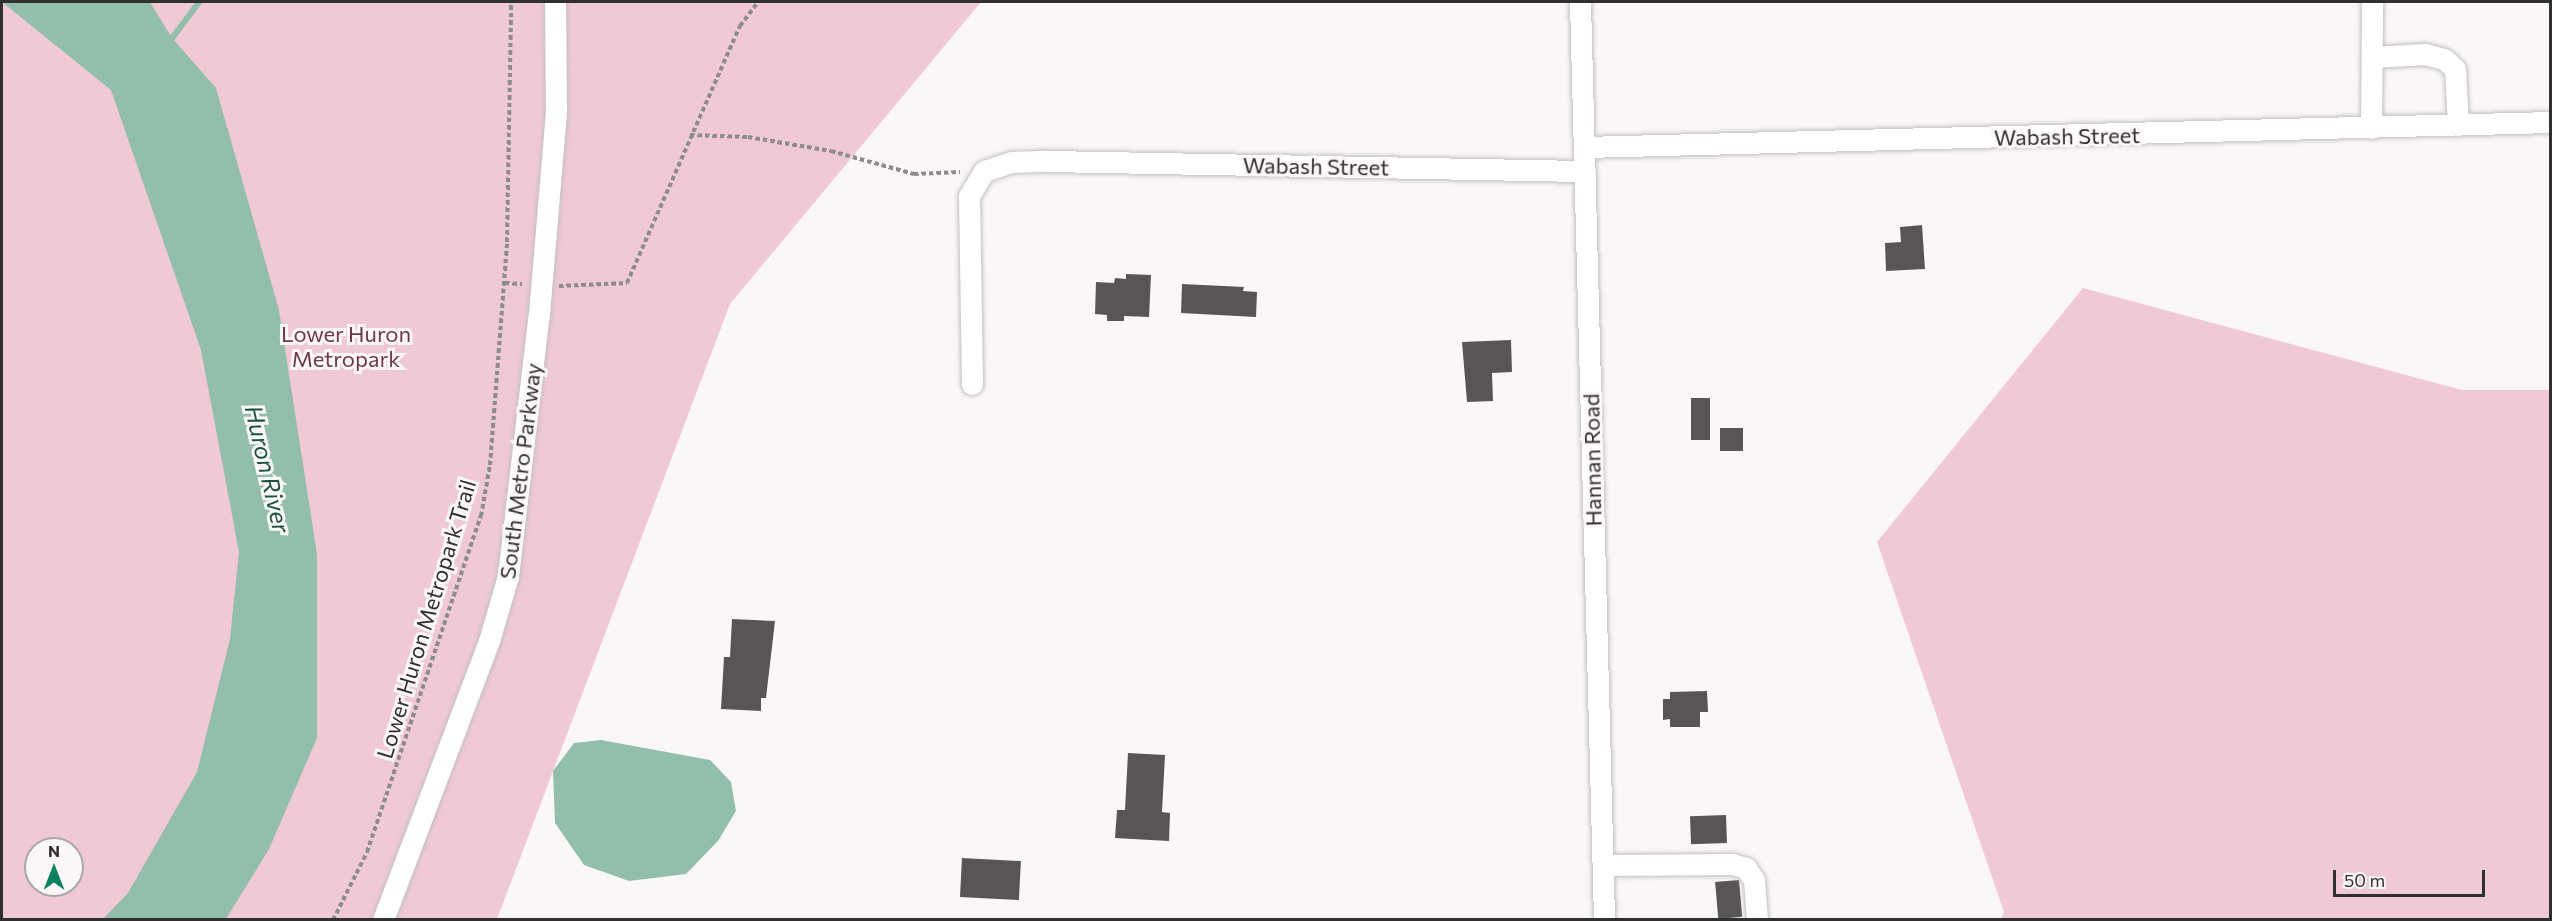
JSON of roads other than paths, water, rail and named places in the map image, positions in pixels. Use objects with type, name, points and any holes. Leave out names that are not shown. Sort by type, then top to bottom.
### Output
[{"type":"street","name":"South Metro Parkway","points":[[383,920],[489,641],[508,576],[541,285],[556,113],[555,2]]},
{"type":"street","name":"Hannan Road","points":[[1580,2],[1604,920]]},
{"type":"street","points":[[2371,128],[2372,2]]},
{"type":"street","points":[[2373,57],[2425,54],[2445,59],[2456,69],[2458,126]]},
{"type":"street","name":"Wabash Street","points":[[1584,147],[2550,122]]},
{"type":"street","name":"Wabash Street","points":[[972,384],[969,196],[984,171],[1011,162],[1048,161],[1585,171]]},
{"type":"street","points":[[1603,865],[1732,864],[1746,868],[1754,880],[1757,920]]},
{"type":"water","name":"Huron River","points":[[2,2],[150,2],[172,38],[216,88],[279,310],[317,554],[317,738],[269,849],[226,919],[103,919],[128,893],[197,772],[230,639],[239,552],[201,350],[111,90]]},
{"type":"water","points":[[601,740],[710,760],[731,782],[736,811],[718,841],[686,874],[629,881],[584,865],[555,823],[553,771],[574,743]]},
{"type":"waterway","points":[[167,45],[199,2]]},
{"type":"park label","name":"Lower Huron Metropark","points":[[346,346]]}]
